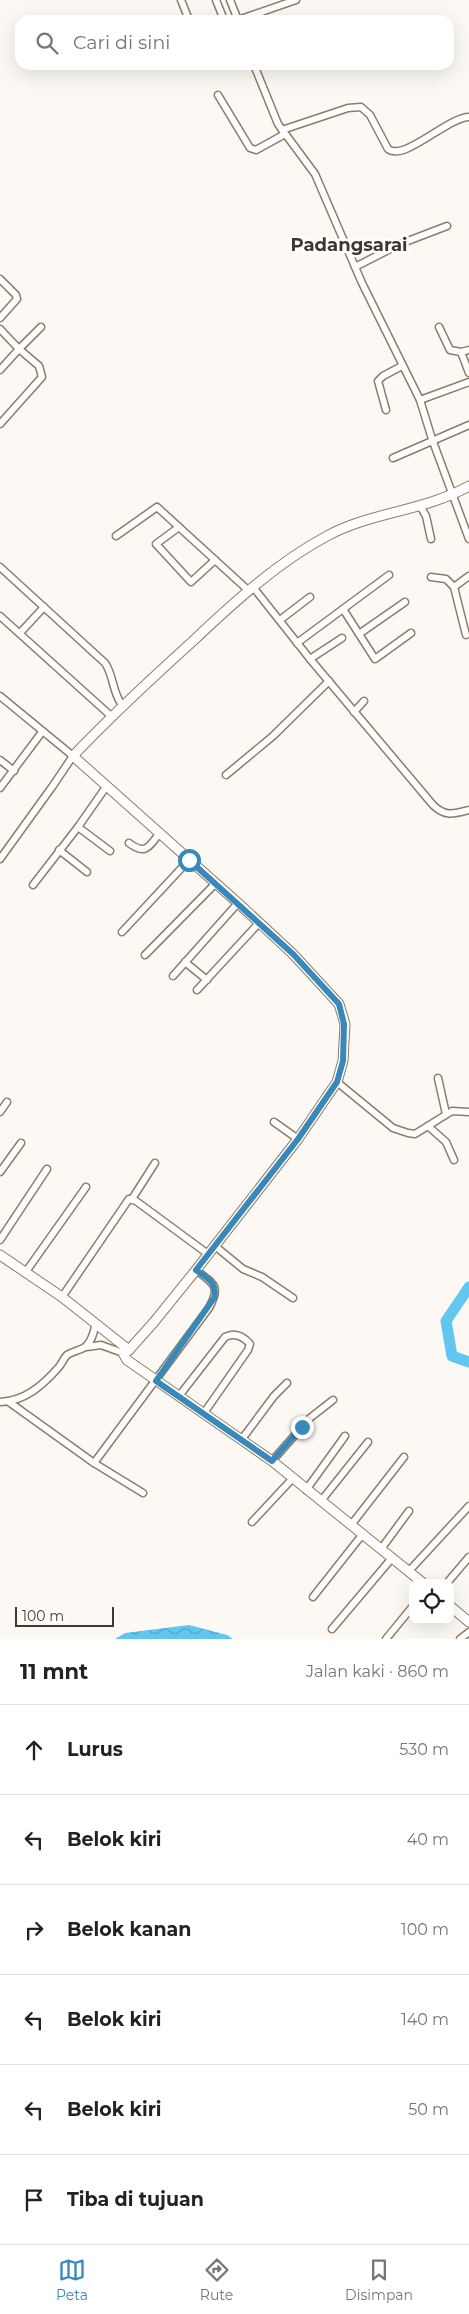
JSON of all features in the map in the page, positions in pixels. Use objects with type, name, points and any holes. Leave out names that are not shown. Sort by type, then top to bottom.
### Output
[{"type":"street","points":[[181,0],[188,15]]},
{"type":"street","points":[[216,0],[222,15]]},
{"type":"street","points":[[230,0],[236,15]]},
{"type":"street","points":[[252,15],[296,0]]},
{"type":"street","points":[[256,70],[284,132],[315,174],[355,267],[420,400],[432,440],[469,539]]},
{"type":"street","points":[[218,95],[250,148],[256,150],[284,132],[348,108],[361,107],[367,110],[388,149],[393,152],[415,145],[452,122],[469,117]]},
{"type":"street","points":[[355,267],[400,244],[446,226]]},
{"type":"street","points":[[0,279],[16,295],[17,299],[0,318]]},
{"type":"street","points":[[439,326],[450,350],[461,352],[469,350]]},
{"type":"street","points":[[0,370],[41,327]]},
{"type":"street","points":[[0,329],[38,366],[42,377],[0,424]]},
{"type":"street","points":[[461,352],[469,373]]},
{"type":"street","points":[[386,410],[378,381],[383,376],[402,366]]},
{"type":"street","points":[[420,400],[469,382]]},
{"type":"street","points":[[392,458],[469,425]]},
{"type":"street","points":[[0,859],[73,756],[122,705],[251,589],[312,546],[341,529],[453,495],[469,486]]},
{"type":"street","points":[[420,506],[426,516],[431,538]]},
{"type":"street","points":[[116,536],[157,507],[215,560],[251,589],[280,620],[328,681],[441,812],[453,814],[469,810]]},
{"type":"street","points":[[179,527],[156,544],[190,582],[215,560]]},
{"type":"street","points":[[0,567],[105,663],[110,674],[114,692],[122,705]]},
{"type":"street","points":[[297,643],[389,575]]},
{"type":"street","points":[[454,587],[469,576]]},
{"type":"street","points":[[431,577],[446,579],[454,587],[466,635]]},
{"type":"street","points":[[280,620],[310,597]]},
{"type":"street","points":[[359,634],[405,602]]},
{"type":"street","points":[[20,633],[44,607]]},
{"type":"street","points":[[342,609],[374,658],[411,634]]},
{"type":"street","points":[[0,616],[111,716]]},
{"type":"street","points":[[310,659],[342,638]]},
{"type":"street","points":[[226,775],[273,736],[328,681]]},
{"type":"street","points":[[0,696],[73,756],[293,954],[339,1004],[344,1018],[345,1046],[337,1082],[298,1139],[215,1246],[126,1351]]},
{"type":"street","points":[[354,712],[364,701]]},
{"type":"street","points":[[0,788],[42,732]]},
{"type":"street","points":[[0,760],[14,771]]},
{"type":"street","points":[[32,885],[78,827],[106,787]]},
{"type":"street","points":[[78,827],[110,851]]},
{"type":"street","points":[[129,843],[137,849],[144,850],[149,847],[159,834]]},
{"type":"street","points":[[59,850],[87,872]]},
{"type":"street","points":[[122,932],[189,860]]},
{"type":"street","points":[[146,955],[216,883]]},
{"type":"street","points":[[173,976],[238,903]]},
{"type":"street","points":[[197,990],[259,923]]},
{"type":"street","points":[[185,962],[206,980]]},
{"type":"street","points":[[438,1078],[446,1114]]},
{"type":"street","points":[[337,1082],[393,1128],[415,1134],[434,1124],[446,1114],[458,1111],[469,1112]]},
{"type":"street","points":[[0,1112],[8,1102]]},
{"type":"street","points":[[274,1122],[298,1139]]},
{"type":"street","points":[[428,1126],[446,1142],[454,1160]]},
{"type":"street","points":[[0,1172],[21,1143]]},
{"type":"street","points":[[62,1297],[126,1201],[132,1199],[155,1163]]},
{"type":"street","points":[[0,1240],[47,1169]]},
{"type":"street","points":[[25,1273],[86,1187]]},
{"type":"street","points":[[132,1199],[172,1226],[208,1254]]},
{"type":"street","points":[[215,1246],[243,1269],[262,1277],[293,1298]]},
{"type":"street","points":[[0,1255],[62,1297],[96,1323],[126,1351],[127,1360],[272,1461],[418,1579]]},
{"type":"street","points":[[94,1463],[156,1381],[214,1298],[216,1291],[213,1283],[196,1270]]},
{"type":"street","points":[[86,1347],[92,1338],[96,1323]]},
{"type":"street","points":[[179,1396],[225,1336],[233,1334],[243,1338],[250,1344],[248,1350],[204,1413]]},
{"type":"street","points":[[0,1402],[8,1402],[31,1394],[73,1351],[101,1345],[126,1351]]},
{"type":"street","points":[[242,1440],[274,1396],[287,1382]]},
{"type":"street","points":[[272,1461],[310,1418],[333,1400]]},
{"type":"street","points":[[8,1402],[94,1463],[143,1493]]},
{"type":"street","points":[[306,1490],[345,1436]]},
{"type":"street","points":[[321,1501],[368,1442]]},
{"type":"street","points":[[351,1525],[404,1457]]},
{"type":"street","points":[[252,1522],[292,1478]]},
{"type":"street","points":[[409,1571],[469,1506]]},
{"type":"street","points":[[381,1549],[409,1511]]},
{"type":"street","points":[[313,1597],[362,1535]]},
{"type":"street","points":[[332,1628],[392,1558]]},
{"type":"street","points":[[451,1579],[469,1558]]},
{"type":"street","points":[[454,1609],[469,1622]]},
{"type":"street","points":[[386,1639],[409,1611]]},
{"type":"street","points":[[460,1639],[469,1632]]},
{"type":"water","points":[[189,1625],[227,1635],[233,1639],[115,1639],[125,1633]]},
{"type":"waterway","points":[[469,1287],[446,1321],[452,1356],[469,1362]]},
{"type":"district","name":"Padangsarai","points":[[349,245]]},
{"type":"route","points":[[189,860],[293,954],[336,1000],[344,1018],[345,1046],[337,1082],[298,1139],[196,1270],[213,1283],[216,1291],[214,1298],[209,1308],[156,1381],[272,1461],[302,1427]]}]
